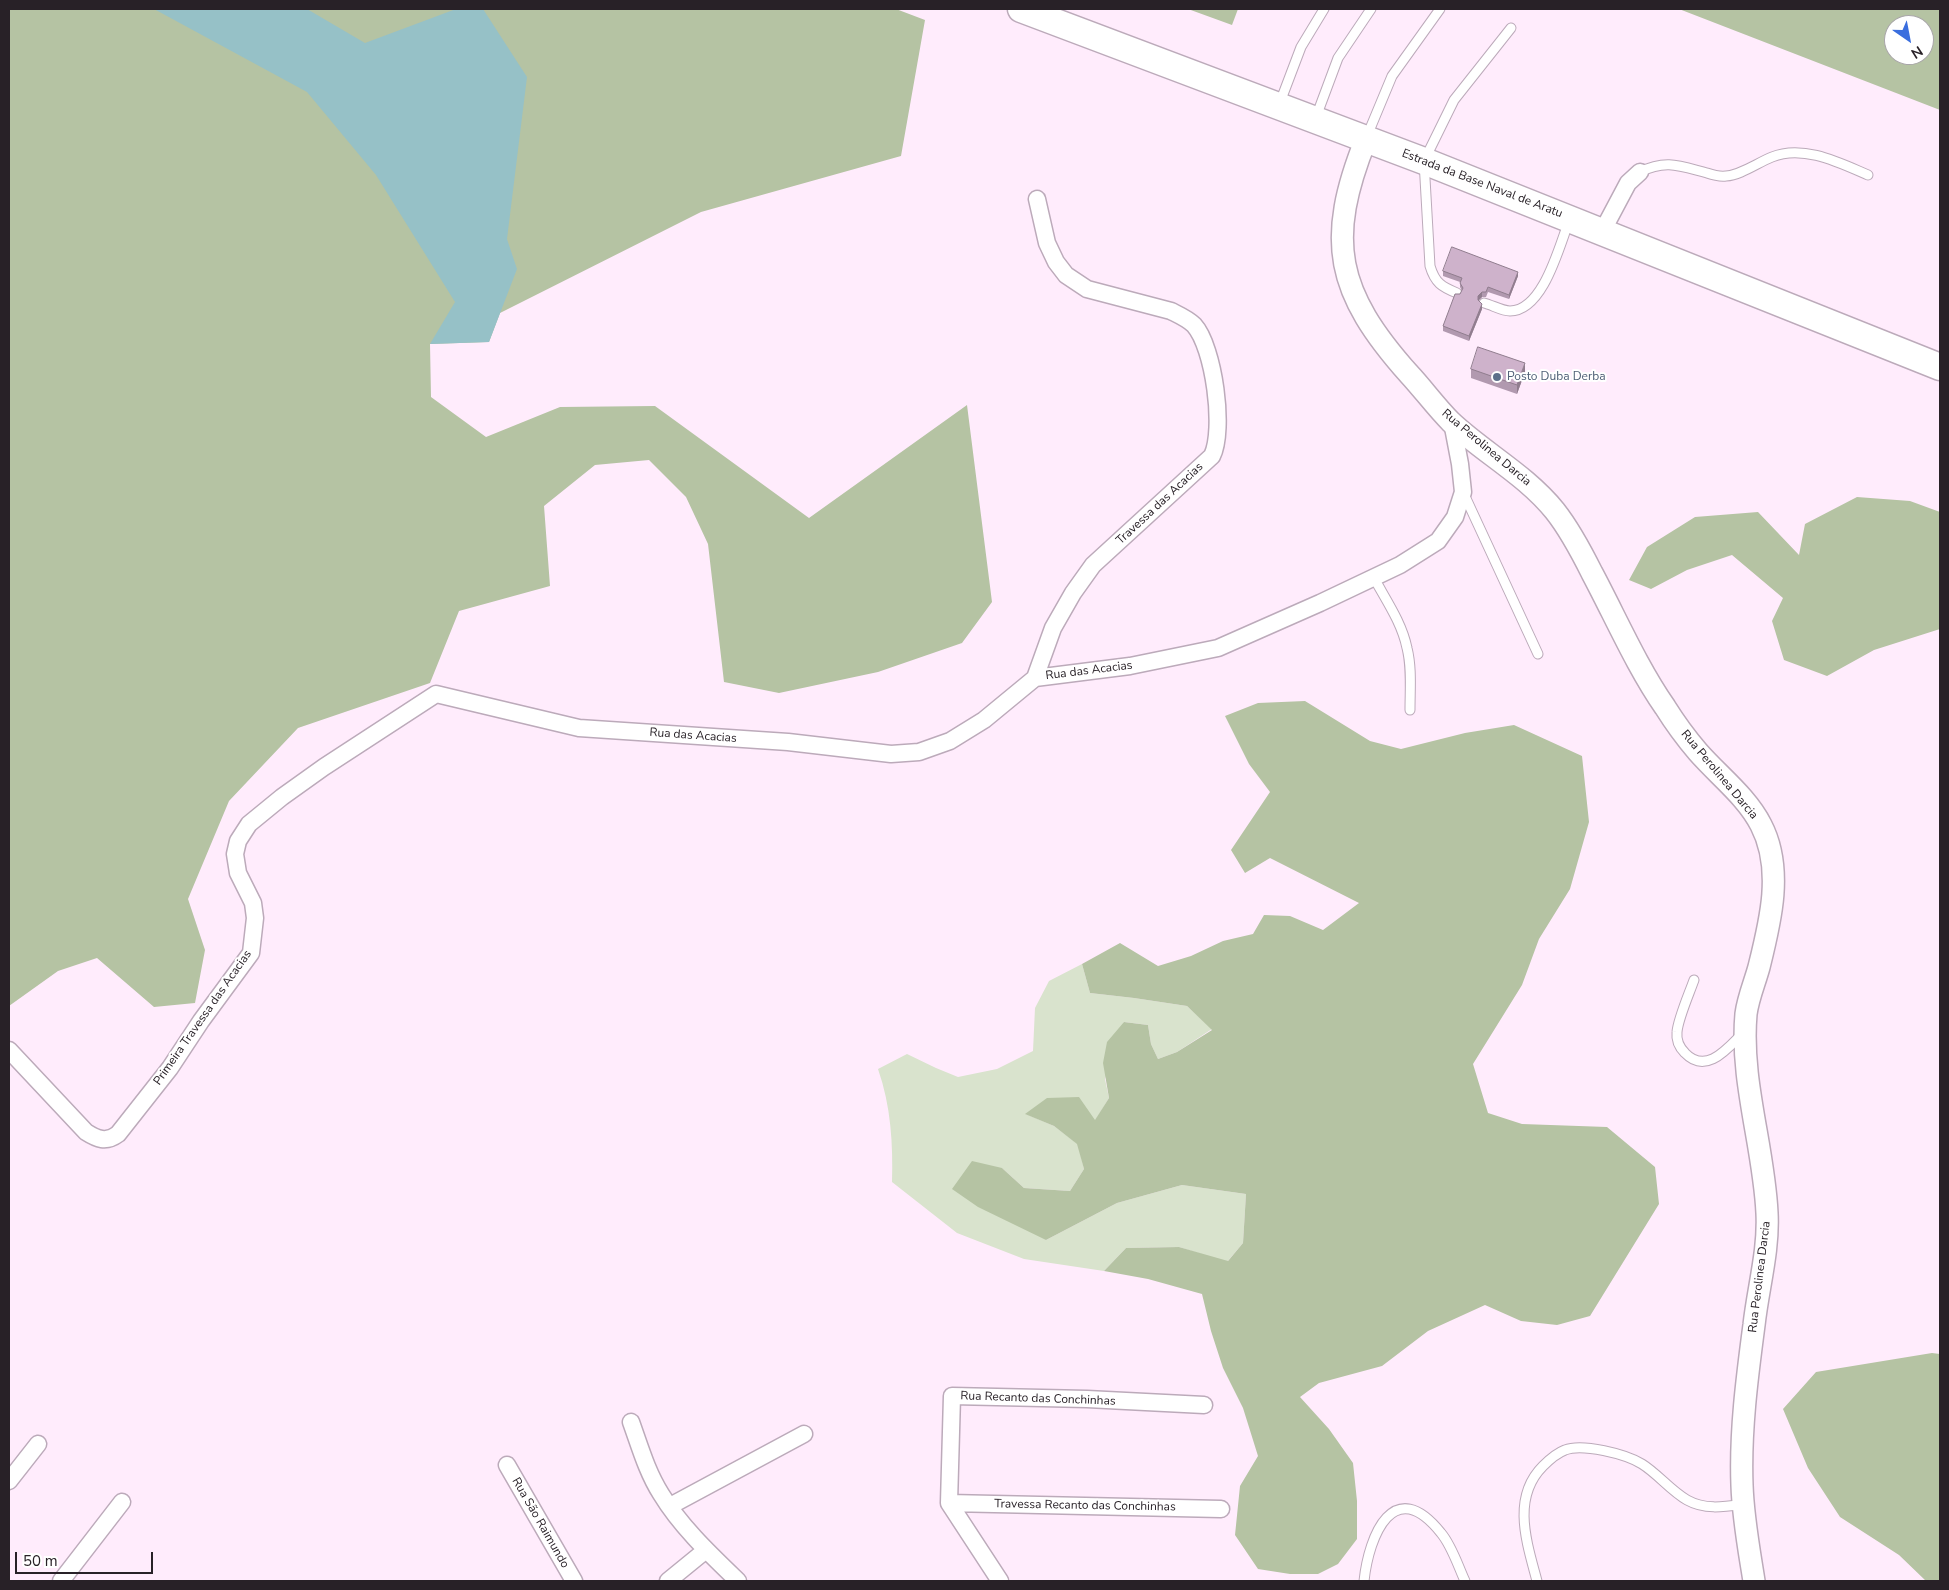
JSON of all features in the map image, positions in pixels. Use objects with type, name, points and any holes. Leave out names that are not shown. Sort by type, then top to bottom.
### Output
[{"type":"main road","name":"Estrada da Base Naval de Aratu","points":[[1021,9],[1424,161],[1940,367]]},
{"type":"street","name":"Rua Perolinea Darcia","points":[[1366,139],[1352,172],[1346,196],[1342,247],[1352,292],[1366,319],[1388,350],[1452,422],[1530,484],[1554,510],[1575,538],[1663,706],[1698,752],[1749,807],[1761,825],[1768,842],[1774,871],[1774,894],[1760,962],[1746,1011],[1746,1066],[1758,1135],[1768,1216],[1766,1249],[1754,1321],[1742,1448],[1743,1504],[1754,1581]]},
{"type":"street","points":[[1602,232],[1628,183],[1640,172]]},
{"type":"street","name":"Travessa das Acacias","points":[[1035,678],[1053,628],[1073,593],[1093,565],[1212,456],[1216,446],[1218,431],[1216,394],[1212,370],[1202,338],[1194,326],[1182,316],[1171,311],[1087,289],[1066,275],[1056,262],[1047,243],[1037,199]]},
{"type":"street","name":"Rua das Acacias","points":[[436,694],[579,728],[788,742],[891,754],[919,752],[950,741],[984,720],[1035,678],[1130,666],[1218,648],[1400,565],[1438,541],[1455,517],[1462,492],[1460,464],[1452,422]]},
{"type":"street","name":"Primeira Travessa das Acacias","points":[[9,1050],[86,1132],[102,1140],[108,1140],[118,1134],[170,1068],[251,953],[255,918],[253,903],[238,873],[235,854],[238,841],[249,824],[317,772],[436,694]]},
{"type":"street","name":"Rua Recanto das Conchinhas","points":[[949,1503],[952,1396],[1088,1399],[1204,1405]]},
{"type":"street","points":[[631,1422],[647,1467],[661,1495],[706,1550],[738,1581]]},
{"type":"street","points":[[670,1506],[804,1434]]},
{"type":"street","points":[[9,1481],[38,1444]]},
{"type":"street","name":"Rua São Raimundo","points":[[507,1465],[574,1581]]},
{"type":"street","points":[[61,1581],[122,1502]]},
{"type":"street","points":[[949,1503],[1000,1581]]},
{"type":"street","name":"Travessa Recanto das Conchinhas","points":[[949,1503],[1221,1510]]},
{"type":"street","points":[[668,1581],[706,1550]]},
{"type":"lane","points":[[1278,107],[1301,46],[1324,9]]},
{"type":"lane","points":[[1314,121],[1338,58],[1371,9]]},
{"type":"lane","points":[[1366,139],[1392,76],[1440,9]]},
{"type":"lane","points":[[1457,293],[1442,288],[1434,278],[1430,266],[1424,161],[1454,100],[1511,28]]},
{"type":"lane","points":[[1640,172],[1664,163],[1717,176],[1727,176],[1774,156],[1787,153],[1813,154],[1868,175]]},
{"type":"lane","points":[[1484,303],[1509,312],[1522,309],[1533,302],[1541,292],[1570,219]]},
{"type":"lane","points":[[1462,492],[1538,654]]},
{"type":"lane","points":[[1374,578],[1402,632],[1407,647],[1411,669],[1410,710]]},
{"type":"lane","points":[[1694,980],[1677,1032],[1678,1046],[1690,1059],[1707,1062],[1718,1056],[1746,1031]]},
{"type":"lane","points":[[1536,1581],[1525,1530],[1524,1502],[1528,1487],[1538,1471],[1551,1458],[1565,1449],[1588,1448],[1617,1454],[1642,1463],[1686,1499],[1698,1504],[1713,1508],[1743,1504]]},
{"type":"lane","points":[[1364,1581],[1365,1566],[1376,1533],[1385,1517],[1397,1510],[1411,1510],[1429,1520],[1443,1535],[1465,1581]]},
{"type":"green space","points":[[9,9],[896,9],[925,20],[901,156],[701,212],[500,313],[489,342],[430,344],[431,397],[486,437],[560,407],[655,406],[809,518],[967,405],[992,602],[962,643],[878,672],[779,693],[724,682],[708,544],[686,497],[649,460],[595,465],[544,506],[550,586],[459,611],[430,683],[298,728],[229,801],[188,899],[205,950],[195,1003],[154,1007],[97,958],[58,971],[9,1006]]},
{"type":"green space","points":[[1188,9],[1238,9],[1232,25]]},
{"type":"green space","points":[[1679,9],[1940,9],[1940,110]]},
{"type":"green space","points":[[1857,497],[1910,501],[1940,512],[1940,629],[1874,650],[1827,676],[1784,660],[1772,621],[1783,598],[1732,555],[1687,570],[1651,589],[1629,580],[1647,547],[1695,517],[1758,512],[1799,555],[1805,524]]},
{"type":"green space","points":[[1305,701],[1370,741],[1401,749],[1465,733],[1514,725],[1582,756],[1589,822],[1570,889],[1539,939],[1522,985],[1473,1064],[1488,1113],[1522,1124],[1607,1127],[1655,1167],[1659,1204],[1590,1316],[1557,1325],[1521,1321],[1485,1305],[1428,1331],[1382,1366],[1319,1383],[1300,1397],[1329,1429],[1353,1463],[1357,1501],[1357,1539],[1338,1564],[1318,1574],[1290,1574],[1258,1569],[1235,1535],[1240,1486],[1258,1456],[1243,1408],[1223,1368],[1202,1294],[1148,1279],[1104,1271],[1126,1248],[1179,1247],[1228,1261],[1243,1243],[1246,1194],[1182,1185],[1117,1203],[1046,1240],[978,1207],[952,1189],[972,1161],[1002,1168],[1024,1188],[1070,1191],[1084,1169],[1077,1144],[1054,1126],[1025,1114],[1047,1098],[1079,1097],[1095,1120],[1109,1098],[1103,1063],[1107,1042],[1124,1022],[1148,1025],[1151,1044],[1158,1059],[1177,1052],[1212,1030],[1187,1006],[1090,993],[1082,964],[1120,943],[1158,966],[1191,956],[1223,941],[1253,934],[1264,915],[1290,916],[1323,930],[1359,903],[1270,858],[1245,873],[1231,850],[1270,792],[1249,764],[1225,716],[1258,703]]},
{"type":"green space","points":[[1082,964],[1090,993],[1187,1006],[1212,1029],[1177,1052],[1158,1059],[1151,1044],[1148,1025],[1124,1022],[1105,1079],[1109,1098],[1095,1121],[1026,1114],[1054,1126],[1078,1144],[1084,1169],[1070,1191],[1024,1188],[1002,1168],[1046,1240],[1117,1203],[1182,1185],[1246,1194],[1243,1243],[1227,1262],[1179,1247],[1126,1248],[1104,1271],[1024,1259],[957,1233],[892,1182],[890,1125],[886,1097],[878,1069],[907,1054],[958,1077],[997,1069],[1033,1051],[1035,1008],[1049,981]]},
{"type":"green space","points":[[1932,1353],[1940,1354],[1940,1581],[1926,1581],[1899,1555],[1840,1517],[1808,1468],[1783,1409],[1816,1372]]},
{"type":"water","points":[[154,9],[307,9],[365,43],[456,9],[483,9],[527,77],[507,239],[517,269],[489,342],[430,344],[455,302],[376,175],[307,92]]},
{"type":"building","points":[[1452,247],[1518,272],[1509,295],[1488,287],[1486,292],[1482,292],[1478,296],[1478,300],[1482,304],[1469,336],[1443,326],[1455,294],[1460,294],[1463,288],[1460,283],[1462,278],[1443,271]]},
{"type":"building","points":[[1478,347],[1525,363],[1517,385],[1471,369]]},
{"type":"place","name":"Posto Duba Derba","points":[[1497,377]]}]
